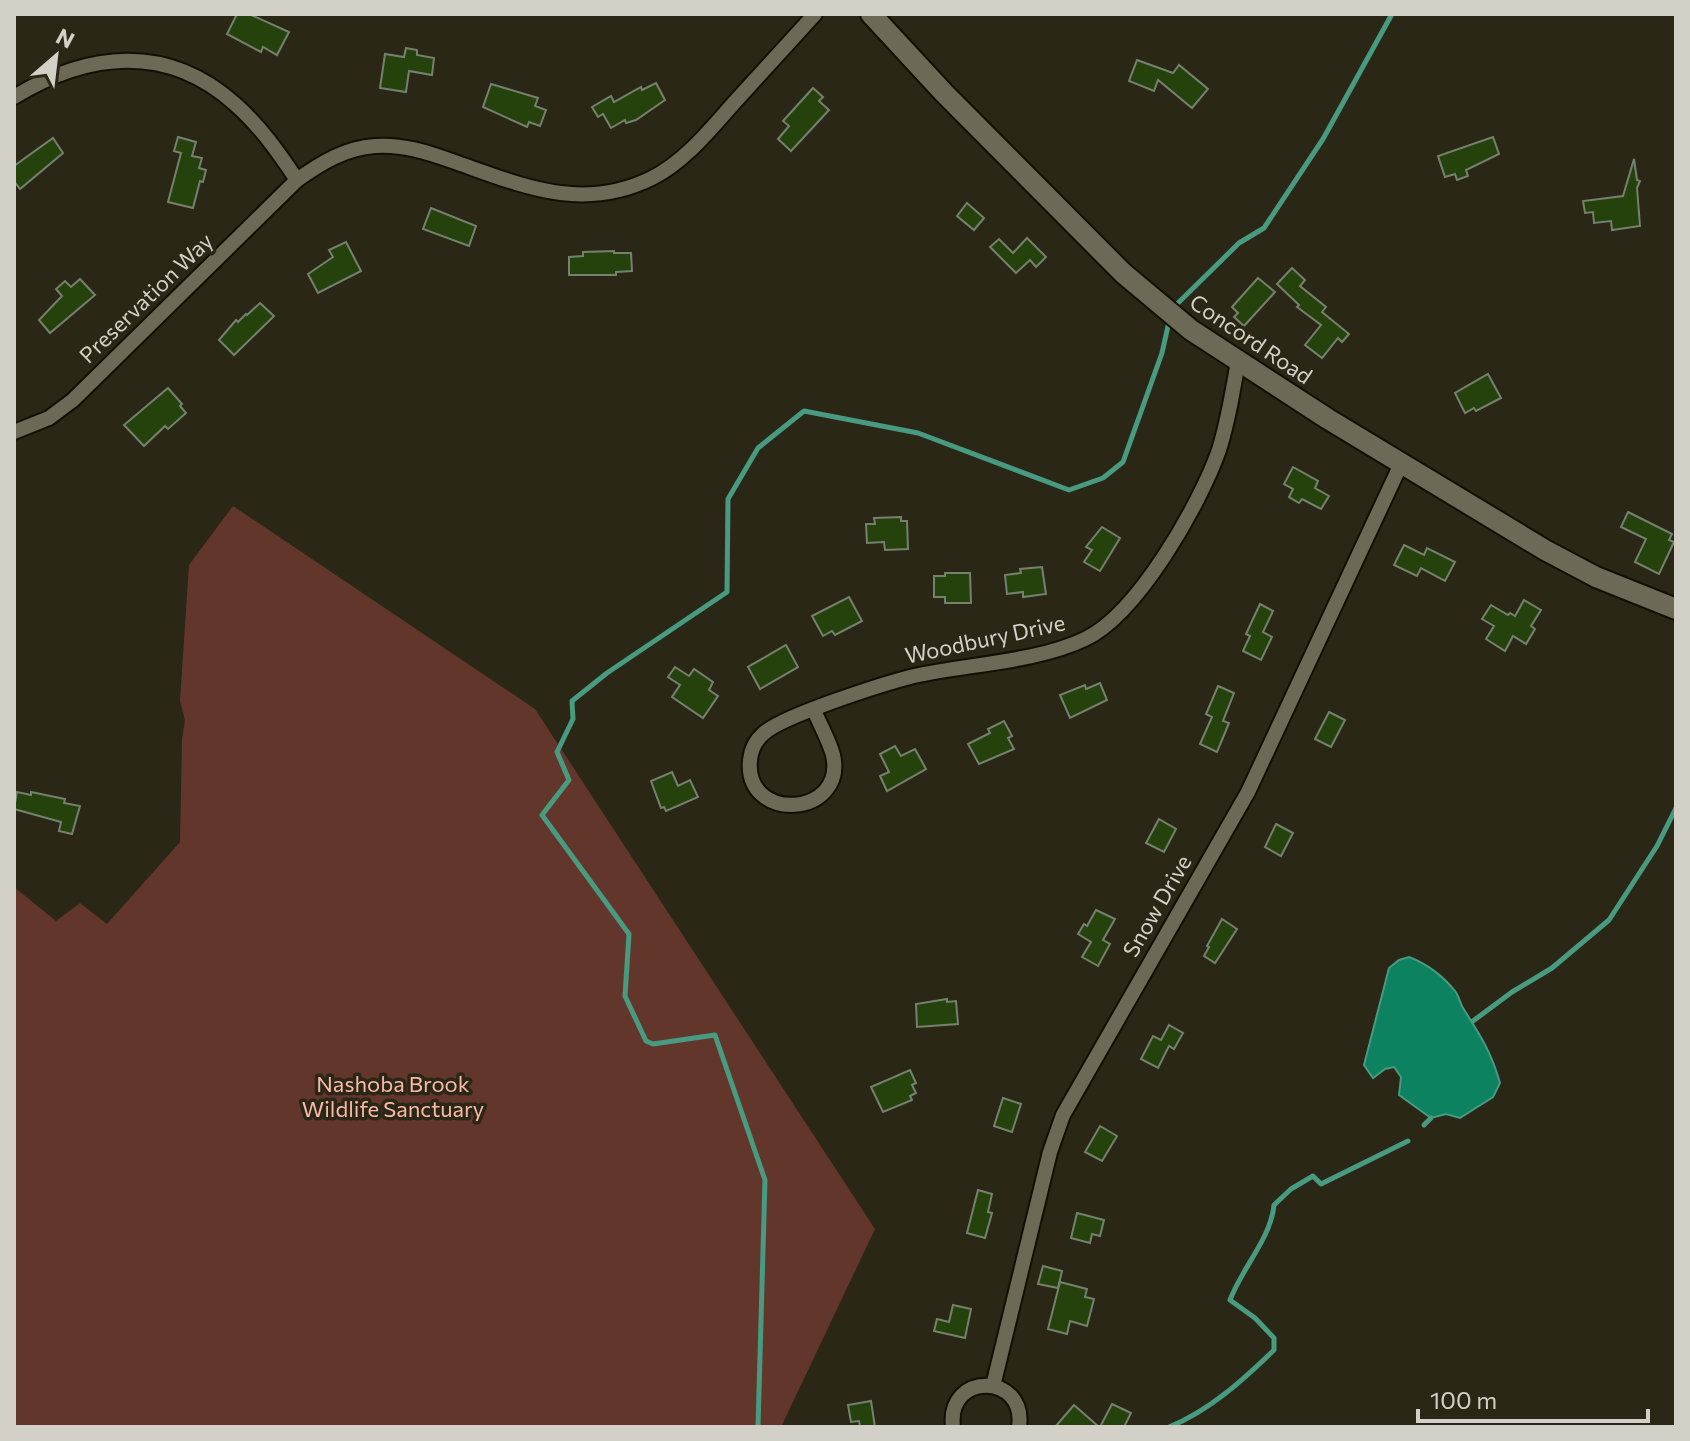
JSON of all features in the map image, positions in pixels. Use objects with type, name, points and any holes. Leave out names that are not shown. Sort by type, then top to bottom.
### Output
[{"type":"main road","name":"Concord Road","points":[[871,14],[944,93],[1123,273],[1170,314],[1401,464],[1570,564],[1676,609]]},
{"type":"street","name":"Preservation Way","points":[[14,432],[49,418],[73,400],[297,180],[342,153],[392,146],[423,151],[560,195],[583,196],[632,187],[654,177],[689,150],[815,14]]},
{"type":"street","points":[[14,97],[55,75],[102,62],[150,62],[174,67],[218,90],[237,106],[274,147],[297,180]]},
{"type":"street","name":"Woodbury Drive","points":[[814,710],[834,757],[830,782],[824,792],[813,800],[790,806],[777,804],[766,798],[752,778],[751,753],[764,732],[814,710],[910,677],[1059,650],[1088,638],[1109,624],[1148,579],[1205,484],[1230,410],[1238,361]]},
{"type":"street","name":"Snow Drive","points":[[993,1386],[1050,1152],[1063,1115],[1248,792],[1401,464]]},
{"type":"street","points":[[953,1427],[952,1414],[962,1394],[982,1385],[1004,1390],[1012,1397],[1018,1407],[1019,1427]]},
{"type":"green space","name":"Nashoba Brook Wildlife Sanctuary","points":[[233,506],[535,709],[875,1229],[781,1427],[14,1427],[14,887],[56,921],[80,903],[107,924],[180,842],[185,720],[180,701],[189,565]]},
{"type":"shaded area","points":[[1409,957],[1434,971],[1455,991],[1497,1072],[1500,1083],[1493,1097],[1460,1118],[1446,1114],[1431,1118],[1399,1095],[1401,1077],[1394,1067],[1385,1069],[1373,1078],[1364,1065],[1389,968]]},
{"type":"building","points":[[237,14],[249,14],[289,32],[277,55],[263,47],[261,52],[227,34]]},
{"type":"building","points":[[406,48],[417,50],[417,55],[434,58],[432,75],[409,71],[406,92],[380,88],[385,54],[404,57]]},
{"type":"building","points":[[1137,60],[1173,73],[1179,65],[1208,89],[1192,108],[1158,80],[1154,91],[1129,81]]},
{"type":"building","points":[[656,83],[665,100],[636,120],[626,123],[625,120],[611,128],[603,114],[598,117],[592,107],[611,96],[614,102],[641,87],[642,90]]},
{"type":"building","points":[[491,84],[538,98],[535,106],[546,110],[540,126],[529,122],[527,127],[483,107]]},
{"type":"building","points":[[813,88],[823,97],[819,101],[829,110],[791,151],[778,139],[789,126],[783,121]]},
{"type":"building","points":[[178,137],[196,142],[192,156],[202,158],[199,168],[206,170],[193,208],[168,202],[181,153],[174,151]]},
{"type":"building","points":[[1493,137],[1499,154],[1466,170],[1468,176],[1457,180],[1455,174],[1445,177],[1438,156]]},
{"type":"building","points":[[53,138],[63,153],[20,189],[14,181],[14,166]]},
{"type":"building","points":[[1634,159],[1637,180],[1640,181],[1637,188],[1640,226],[1612,230],[1611,221],[1594,223],[1593,212],[1585,213],[1583,201],[1623,196]]},
{"type":"building","points":[[967,203],[984,218],[974,230],[957,216]]},
{"type":"building","points":[[431,208],[476,226],[469,246],[423,229]]},
{"type":"building","points":[[1027,238],[1046,257],[1036,267],[1030,260],[1016,273],[990,247],[999,239],[1013,253]]},
{"type":"building","points":[[346,242],[361,271],[318,293],[308,274],[333,257],[329,250]]},
{"type":"building","points":[[583,252],[631,253],[632,271],[616,272],[616,275],[569,275],[569,257],[583,256]]},
{"type":"building","points":[[1292,268],[1305,280],[1300,286],[1326,307],[1322,312],[1349,334],[1342,342],[1338,338],[1322,358],[1305,345],[1321,325],[1297,307],[1299,305],[1277,284]]},
{"type":"building","points":[[1258,278],[1275,292],[1244,326],[1234,317],[1238,313],[1232,307]]},
{"type":"building","points":[[80,279],[95,295],[50,333],[39,320],[62,296],[56,289],[65,281],[71,287]]},
{"type":"building","points":[[260,303],[274,316],[234,355],[219,340],[236,320],[238,322]]},
{"type":"building","points":[[1488,374],[1501,398],[1465,413],[1455,393]]},
{"type":"building","points":[[168,388],[186,413],[168,429],[165,426],[144,446],[124,425]]},
{"type":"building","points":[[1293,467],[1318,481],[1315,488],[1329,496],[1321,509],[1302,499],[1299,503],[1289,497],[1293,489],[1284,484]]},
{"type":"building","points":[[1628,512],[1672,534],[1669,540],[1674,542],[1659,574],[1635,562],[1646,539],[1621,527]]},
{"type":"building","points":[[901,517],[901,521],[907,521],[908,549],[885,550],[884,542],[867,543],[866,524],[875,524],[874,518]]},
{"type":"building","points":[[1102,527],[1120,538],[1100,571],[1084,562],[1092,550],[1086,547]]},
{"type":"building","points":[[1404,545],[1424,555],[1427,548],[1455,562],[1445,581],[1421,568],[1417,576],[1394,565]]},
{"type":"building","points":[[1042,567],[1046,594],[1023,597],[1023,592],[1007,594],[1005,575],[1021,573],[1020,569]]},
{"type":"building","points":[[945,573],[970,573],[971,603],[945,603],[945,597],[934,597],[934,576],[945,576]]},
{"type":"building","points":[[849,597],[862,621],[835,635],[832,631],[823,636],[812,616]]},
{"type":"building","points":[[1524,600],[1541,610],[1531,626],[1535,629],[1526,644],[1513,636],[1505,651],[1486,639],[1494,626],[1482,619],[1491,605],[1515,616]]},
{"type":"building","points":[[1260,604],[1273,611],[1263,632],[1272,637],[1261,660],[1243,651],[1250,636],[1246,634]]},
{"type":"building","points":[[786,645],[798,667],[760,689],[748,667]]},
{"type":"building","points":[[675,667],[689,676],[694,669],[713,682],[709,690],[718,696],[703,718],[672,697],[680,685],[668,677]]},
{"type":"building","points":[[1100,683],[1107,700],[1070,718],[1060,695]]},
{"type":"building","points":[[1218,686],[1234,693],[1223,721],[1229,723],[1217,752],[1200,744],[1212,717],[1206,714]]},
{"type":"building","points":[[1329,712],[1345,720],[1331,747],[1315,739]]},
{"type":"building","points":[[1004,721],[1012,736],[1008,738],[1014,749],[979,764],[968,744],[990,733],[988,729]]},
{"type":"building","points":[[895,746],[901,756],[915,749],[926,769],[887,791],[880,776],[889,772],[880,754]]},
{"type":"building","points":[[672,772],[678,786],[690,780],[698,797],[666,811],[664,807],[661,808],[651,781]]},
{"type":"building","points":[[17,792],[65,799],[64,803],[80,806],[72,834],[59,831],[61,822],[14,809]]},
{"type":"building","points":[[1159,819],[1176,829],[1164,852],[1146,843]]},
{"type":"building","points":[[1276,824],[1293,833],[1281,856],[1265,847]]},
{"type":"building","points":[[1096,910],[1115,919],[1103,940],[1110,944],[1098,966],[1082,957],[1091,942],[1078,934]]},
{"type":"building","points":[[1222,919],[1237,929],[1215,963],[1204,956]]},
{"type":"building","points":[[947,999],[947,1002],[956,1001],[958,1024],[917,1027],[916,1004]]},
{"type":"building","points":[[1169,1025],[1183,1033],[1174,1049],[1169,1046],[1158,1068],[1141,1059],[1153,1036],[1161,1040]]},
{"type":"building","points":[[910,1070],[916,1083],[912,1085],[916,1093],[910,1096],[912,1100],[883,1112],[871,1087]]},
{"type":"building","points":[[1003,1098],[1021,1104],[1012,1132],[994,1126]]},
{"type":"building","points":[[1100,1126],[1117,1136],[1102,1161],[1085,1152]]},
{"type":"building","points":[[978,1190],[992,1194],[988,1212],[992,1213],[985,1238],[967,1233]]},
{"type":"building","points":[[1077,1213],[1104,1220],[1100,1236],[1092,1234],[1090,1243],[1071,1238]]},
{"type":"building","points":[[1043,1266],[1062,1271],[1058,1288],[1038,1284]]},
{"type":"building","points":[[1060,1282],[1087,1289],[1085,1297],[1094,1299],[1087,1326],[1070,1321],[1067,1334],[1048,1329]]},
{"type":"building","points":[[953,1305],[971,1309],[965,1338],[934,1331],[937,1319],[949,1322]]},
{"type":"building","points":[[871,1401],[875,1427],[860,1427],[859,1421],[851,1422],[848,1405]]},
{"type":"building","points":[[1112,1404],[1131,1413],[1124,1427],[1100,1427]]},
{"type":"building","points":[[1074,1405],[1099,1427],[1055,1427]]},
{"type":"waterway","points":[[1176,305],[1239,243],[1264,228],[1323,139],[1392,14]]},
{"type":"waterway","points":[[758,1427],[765,1180],[715,1035],[653,1044],[646,1041],[625,996],[629,934],[542,815],[569,780],[557,752],[573,719],[572,701],[607,673],[727,592],[728,499],[758,448],[804,411],[918,433],[1069,490],[1103,478],[1123,462],[1162,353],[1168,326]]},
{"type":"waterway","points":[[1473,1021],[1552,968],[1609,920],[1657,846],[1676,808]]},
{"type":"waterway","points":[[1424,1125],[1431,1118]]},
{"type":"waterway","points":[[1169,1427],[1212,1404],[1274,1350],[1274,1338],[1255,1318],[1230,1300],[1268,1229],[1274,1205],[1291,1189],[1313,1176],[1321,1184],[1408,1141]]}]
